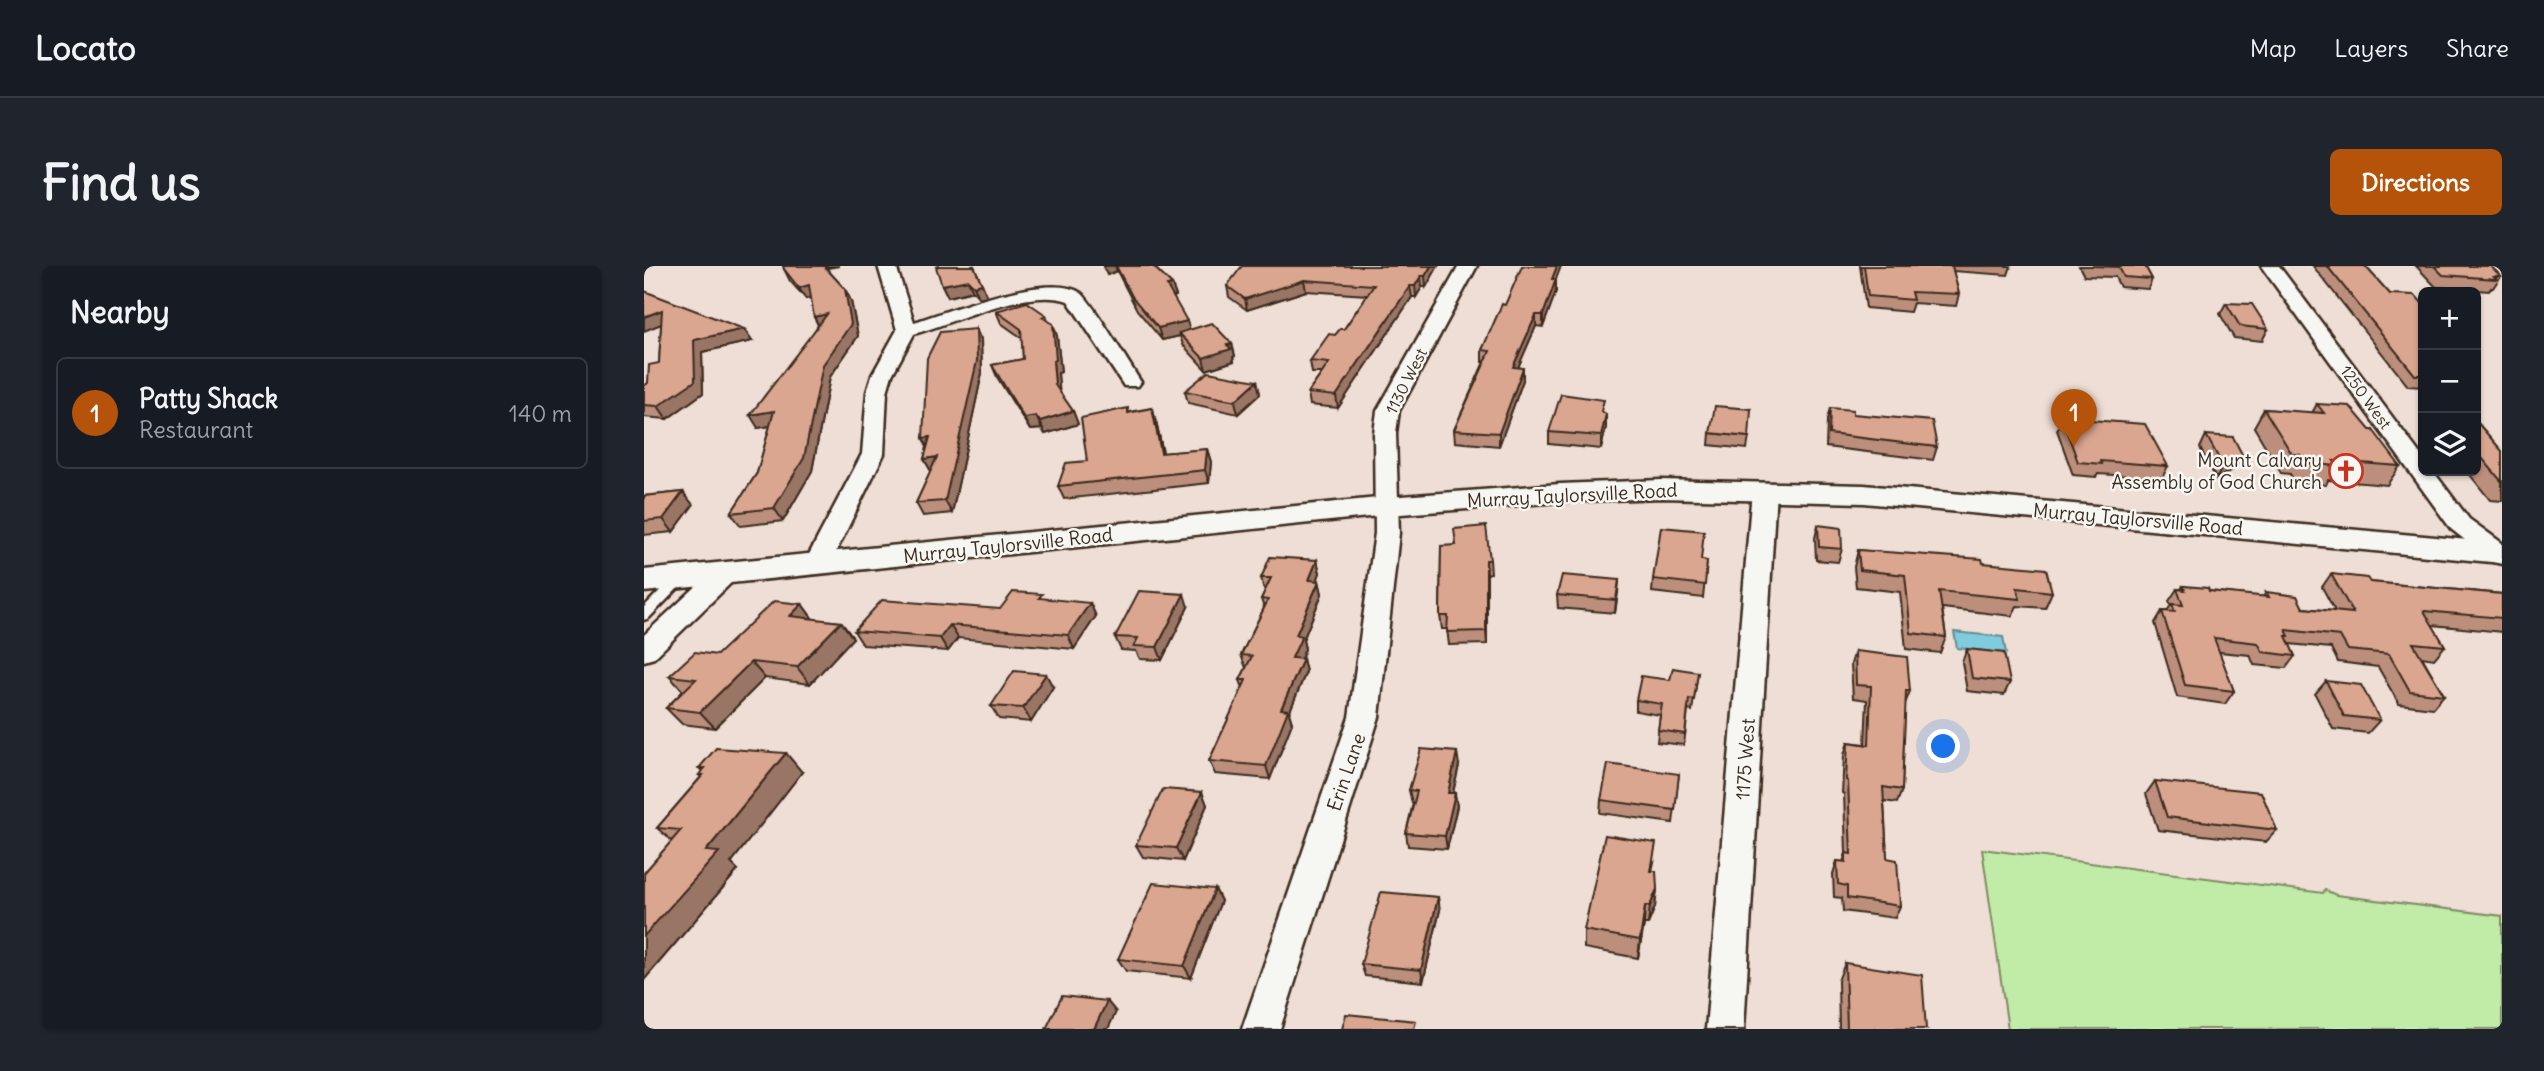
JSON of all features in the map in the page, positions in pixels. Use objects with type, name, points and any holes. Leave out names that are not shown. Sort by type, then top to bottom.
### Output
[{"type":"street","points":[[887,266],[907,330]]},
{"type":"street","name":"1130 West","points":[[1388,506],[1385,433],[1388,411],[1468,266]]},
{"type":"street","name":"1250 West","points":[[2270,266],[2460,524],[2500,554]]},
{"type":"street","points":[[817,565],[873,454],[877,392],[882,375],[907,330],[1031,292],[1066,292],[1074,297],[1131,382]]},
{"type":"street","name":"Murray Taylorsville Road","points":[[644,581],[1388,506],[1560,493],[1661,489],[1864,494],[2500,554]]},
{"type":"street","name":"1175 West","points":[[1725,1029],[1764,490]]},
{"type":"street","name":"Erin Lane","points":[[1261,1029],[1364,717],[1380,600],[1388,506]]},
{"type":"street","points":[[644,651],[726,573]]},
{"type":"lane","points":[[644,615],[680,578]]},
{"type":"green space","points":[[1982,849],[2323,893],[2325,890],[2336,895],[2502,916],[2502,1029],[2008,1029]]},
{"type":"water","points":[[1954,632],[2003,637],[2006,653],[1957,648]]},
{"type":"building","points":[[783,266],[824,266],[845,289],[851,324],[823,365],[804,458],[774,508],[731,513],[757,473],[774,411],[750,415],[827,314],[814,317],[809,285],[799,288]]},
{"type":"building","points":[[974,266],[982,284],[974,286],[968,280],[942,285],[936,267]]},
{"type":"building","points":[[1116,266],[1153,266],[1172,285],[1167,286],[1187,321],[1158,328],[1133,298]]},
{"type":"building","points":[[1242,266],[1431,266],[1415,286],[1410,286],[1336,396],[1308,393],[1329,363],[1310,361],[1329,334],[1335,335],[1340,329],[1344,329],[1374,285],[1304,280],[1245,299],[1227,286]]},
{"type":"building","points":[[1522,266],[1557,266],[1552,279],[1556,279],[1543,315],[1536,315],[1513,367],[1523,368],[1499,433],[1454,430],[1490,351],[1482,350]]},
{"type":"building","points":[[1864,266],[1952,266],[1959,294],[1911,292],[1913,300],[1868,296]]},
{"type":"building","points":[[2093,266],[2145,266],[2152,279],[2124,277],[2119,267]]},
{"type":"building","points":[[2327,266],[2365,266],[2390,294],[2415,295],[2418,298],[2418,375],[2415,375]]},
{"type":"building","points":[[2434,266],[2490,266],[2501,276],[2494,276],[2497,279],[2443,275]]},
{"type":"building","points":[[644,291],[744,329],[694,340],[695,381],[658,406],[644,405],[644,386],[648,383],[649,365],[659,363],[662,310],[644,317]]},
{"type":"building","points":[[1027,302],[1046,315],[1042,317],[1053,324],[1055,385],[1073,411],[1040,421],[1036,416],[1024,418],[992,365],[1023,359],[1021,329],[996,311]]},
{"type":"building","points":[[2226,303],[2252,304],[2268,329],[2240,326]]},
{"type":"building","points":[[1212,323],[1232,344],[1227,345],[1231,349],[1203,358],[1179,333]]},
{"type":"building","points":[[976,329],[977,361],[945,501],[916,503],[937,457],[924,459],[930,437],[923,438],[927,358],[940,332]]},
{"type":"building","points":[[1208,372],[1257,381],[1235,401],[1185,391]]},
{"type":"building","points":[[1561,394],[1604,400],[1601,411],[1606,414],[1601,436],[1549,432]]},
{"type":"building","points":[[2317,404],[2350,406],[2370,430],[2373,430],[2400,466],[2334,461],[2338,466],[2306,463],[2301,455],[2292,454],[2264,409],[2324,413]]},
{"type":"building","points":[[1715,406],[1751,409],[1749,437],[1710,433]]},
{"type":"building","points":[[1128,408],[1128,413],[1152,408],[1161,453],[1207,449],[1205,470],[1058,486],[1066,463],[1087,461],[1081,418]]},
{"type":"building","points":[[1830,408],[1853,410],[1853,414],[1932,421],[1937,447],[1829,434]]},
{"type":"building","points":[[2062,418],[2145,424],[2168,466],[2078,462]]},
{"type":"building","points":[[2481,427],[2502,451],[2502,482],[2481,457]]},
{"type":"building","points":[[2206,435],[2233,437],[2243,456],[2223,466]]},
{"type":"building","points":[[683,492],[663,519],[644,521],[644,496]]},
{"type":"building","points":[[1818,525],[1841,528],[1842,549],[1819,547]]},
{"type":"building","points":[[1486,526],[1490,560],[1486,560],[1486,631],[1447,632],[1448,616],[1440,616],[1441,546],[1456,545],[1454,529]]},
{"type":"building","points":[[1661,527],[1704,531],[1701,560],[1707,561],[1705,585],[1653,579]]},
{"type":"building","points":[[1858,550],[1982,559],[1983,563],[2046,569],[2052,592],[2017,588],[2020,599],[1939,591],[1946,637],[1911,633],[1905,575],[1860,570]]},
{"type":"building","points":[[1270,557],[1317,560],[1309,580],[1319,581],[1296,635],[1302,636],[1292,658],[1303,659],[1281,709],[1288,710],[1266,766],[1209,761],[1246,680],[1240,680],[1252,656],[1241,655],[1268,600],[1261,599],[1271,578],[1261,578]]},
{"type":"building","points":[[2331,574],[2367,578],[2370,582],[2502,594],[2502,618],[2424,611],[2445,646],[2413,643],[2444,695],[2410,691],[2389,654],[2348,650],[2340,636],[2286,630],[2295,656],[2263,652],[2258,643],[2214,638],[2234,691],[2185,685],[2162,611],[2175,612],[2172,604],[2183,605],[2177,589],[2185,590],[2183,586],[2269,597],[2266,592],[2297,596],[2303,608],[2353,613]]},
{"type":"building","points":[[1562,575],[1619,580],[1616,600],[1557,595]]},
{"type":"building","points":[[1139,591],[1184,594],[1157,647],[1134,646],[1138,638],[1115,637]]},
{"type":"building","points":[[1013,592],[1042,594],[1039,598],[1090,603],[1068,635],[950,625],[940,638],[854,631],[882,600],[1000,609]]},
{"type":"building","points":[[774,601],[802,604],[790,616],[841,622],[797,667],[751,662],[700,712],[666,708],[696,679],[669,676],[695,652],[717,655]]},
{"type":"building","points":[[1967,649],[2004,653],[2010,682],[1972,678]]},
{"type":"building","points":[[1855,651],[1907,657],[1910,691],[1906,691],[1902,790],[1883,787],[1887,858],[1897,860],[1900,906],[1847,898],[1847,886],[1838,884],[1837,861],[1846,862],[1846,853],[1851,854],[1846,780],[1848,742],[1869,745],[1871,686],[1856,685]]},
{"type":"building","points":[[1673,668],[1698,672],[1694,700],[1689,699],[1685,734],[1658,730],[1662,704],[1636,700],[1641,676],[1670,680]]},
{"type":"building","points":[[1014,671],[1046,674],[1023,708],[991,706]]},
{"type":"building","points":[[2326,681],[2361,685],[2380,720],[2344,716]]},
{"type":"building","points":[[716,748],[786,753],[706,851],[719,852],[644,936],[644,873],[681,830],[657,828],[703,775],[699,775],[705,768],[699,768]]},
{"type":"building","points":[[1421,749],[1457,752],[1448,793],[1455,793],[1445,836],[1406,833],[1417,791],[1409,790]]},
{"type":"building","points":[[1608,764],[1679,774],[1675,810],[1601,800]]},
{"type":"building","points":[[2155,781],[2261,792],[2277,830],[2167,817]]},
{"type":"building","points":[[1163,789],[1202,792],[1176,848],[1136,845]]},
{"type":"building","points":[[1605,835],[1656,843],[1651,871],[1656,871],[1657,889],[1650,906],[1645,906],[1640,940],[1584,930]]},
{"type":"building","points":[[1153,883],[1215,889],[1184,966],[1118,959]]},
{"type":"building","points":[[1381,892],[1438,897],[1421,970],[1361,964]]},
{"type":"building","points":[[1845,963],[1922,975],[1926,1029],[1847,1029]]},
{"type":"building","points":[[1062,996],[1107,1001],[1094,1029],[1046,1029]]},
{"type":"building","points":[[1346,1014],[1416,1021],[1414,1029],[1342,1029]]},
{"type":"place","name":"Patty Shack","points":[[2074,447]]},
{"type":"place","name":"Mount Calvary Assembly of God Church","points":[[2346,471]]}]
